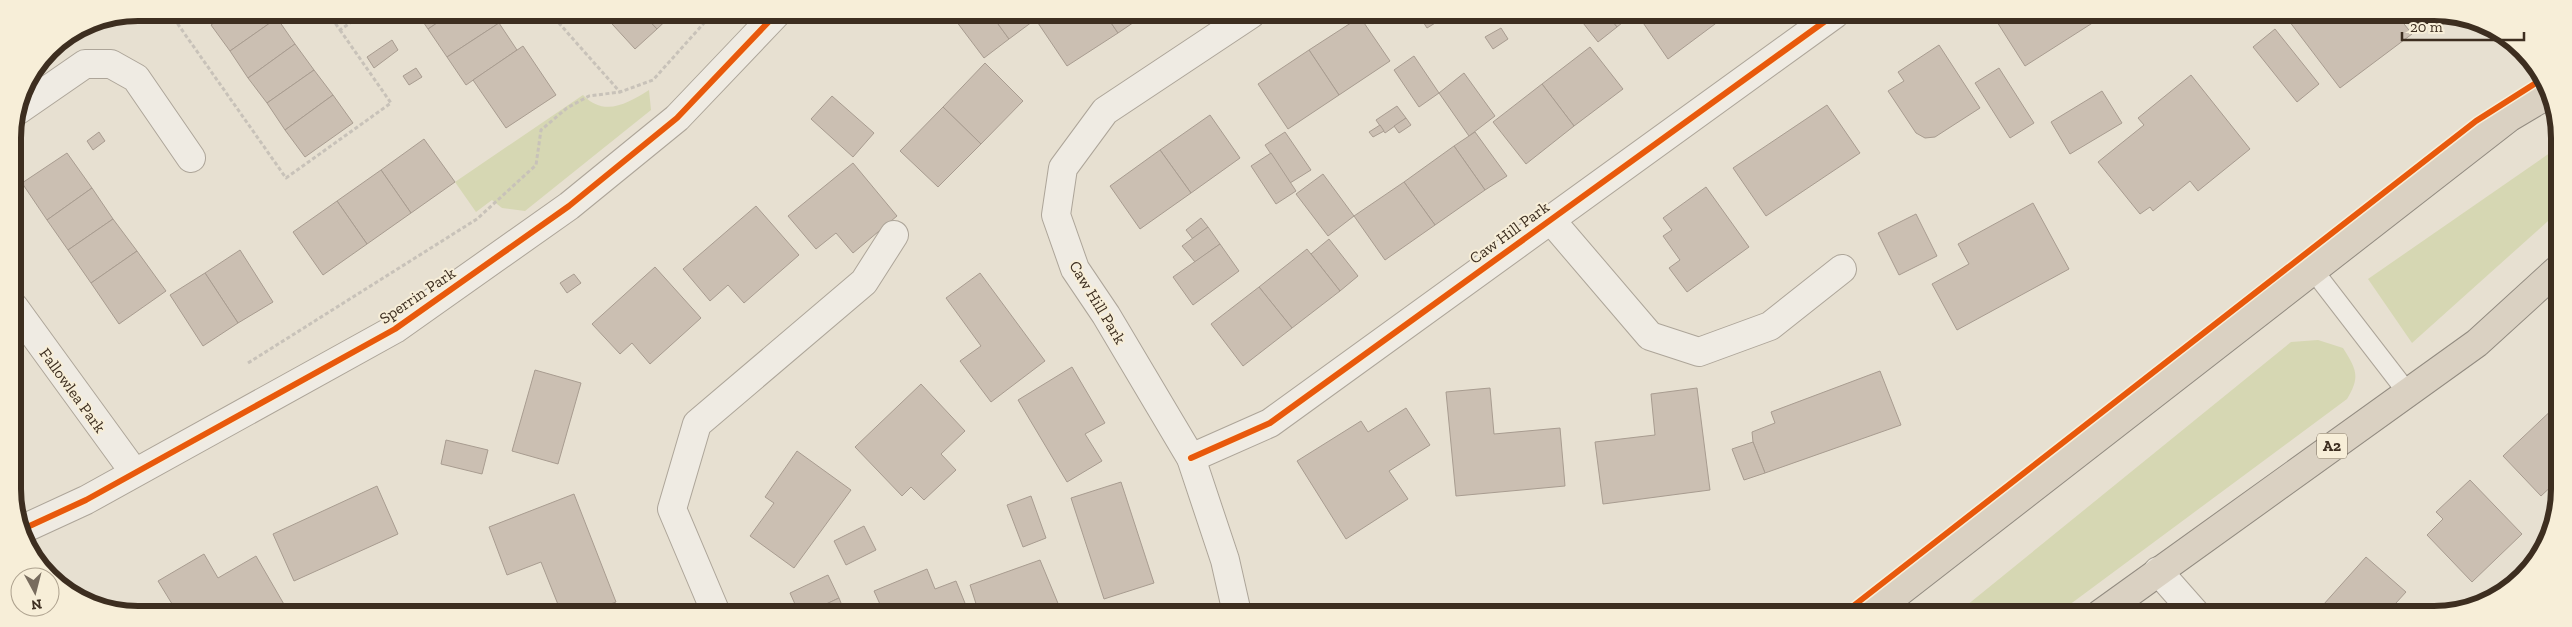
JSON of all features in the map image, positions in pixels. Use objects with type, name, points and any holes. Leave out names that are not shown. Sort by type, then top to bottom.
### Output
[{"type":"highway","points":[[1882,605],[2510,117],[2544,97]]},
{"type":"highway","name":"A2","points":[[2112,605],[2477,343],[2551,275]]},
{"type":"street","name":"Caw Hill Park","points":[[1191,458],[1270,423],[1825,21]]},
{"type":"street","name":"Sperrin Park","points":[[27,527],[86,500],[395,329],[569,206],[677,118],[769,22]]},
{"type":"street","name":"Caw Hill Park","points":[[1235,606],[1225,560],[1191,458],[1106,315],[1076,269],[1056,216],[1064,168],[1105,111],[1240,22]]},
{"type":"street","points":[[26,105],[85,64],[111,64],[136,78],[191,158]]},
{"type":"street","name":"Caw Hill Park","points":[[1550,219],[1650,336],[1699,352],[1770,326],[1842,269]]},
{"type":"street","points":[[713,606],[672,509],[697,424],[864,282],[894,235]]},
{"type":"street","name":"Fallowlea Park","points":[[21,316],[134,472]]},
{"type":"street","points":[[2158,571],[2188,605]]},
{"type":"lane","points":[[2313,270],[2408,392]]},
{"type":"path","points":[[177,22],[286,178],[391,103],[334,22]]},
{"type":"path","points":[[340,30],[351,22]]},
{"type":"path","points":[[558,22],[620,92]]},
{"type":"path","points":[[248,363],[477,219],[536,165],[541,130],[567,108],[589,96],[620,92],[652,80],[705,22]]},
{"type":"green space","points":[[649,90],[651,110],[525,211],[502,208],[492,200],[476,212],[455,182],[583,95],[591,102],[607,107],[624,104]]},
{"type":"green space","points":[[2551,152],[2551,218],[2412,343],[2368,279]]},
{"type":"green space","points":[[2318,340],[2343,348],[2354,367],[2355,373],[2354,384],[2347,399],[2069,605],[1967,605],[2291,342]]},
{"type":"building","points":[[1353,21],[1363,21],[1390,61],[1339,95],[1309,50]]},
{"type":"building","points":[[1423,21],[1438,21],[1427,28]]},
{"type":"building","points":[[1582,21],[1613,21],[1617,27],[1598,42]]},
{"type":"building","points":[[1613,21],[1624,21],[1617,27]]},
{"type":"building","points":[[1642,21],[1719,21],[1668,59]]},
{"type":"building","points":[[1997,21],[2095,21],[2025,66]]},
{"type":"building","points":[[2289,21],[2402,21],[2412,34],[2340,88]]},
{"type":"building","points":[[215,22],[271,22],[230,51],[211,25]]},
{"type":"building","points":[[271,22],[280,22],[295,44],[248,78],[230,51]]},
{"type":"building","points":[[423,22],[439,22],[428,29]]},
{"type":"building","points":[[439,22],[499,23],[447,57],[428,29]]},
{"type":"building","points":[[610,22],[650,22],[657,29],[635,49]]},
{"type":"building","points":[[650,22],[665,22],[657,29]]},
{"type":"building","points":[[957,22],[996,22],[1009,39],[984,58]]},
{"type":"building","points":[[996,22],[1032,22],[1009,39]]},
{"type":"building","points":[[1110,22],[1118,33],[1067,66],[1038,23]]},
{"type":"building","points":[[1110,22],[1135,22],[1118,33]]},
{"type":"building","points":[[499,23],[517,50],[466,85],[447,57]]},
{"type":"building","points":[[1501,28],[1508,39],[1493,49],[1485,37]]},
{"type":"building","points":[[2275,29],[2319,84],[2297,102],[2253,47]]},
{"type":"building","points":[[392,40],[398,50],[374,68],[367,57]]},
{"type":"building","points":[[295,44],[314,70],[267,103],[248,78]]},
{"type":"building","points":[[1939,45],[1980,108],[1935,137],[1925,138],[1916,133],[1888,91],[1904,81],[1898,72]]},
{"type":"building","points":[[523,46],[556,95],[506,128],[473,80]]},
{"type":"building","points":[[1590,47],[1623,89],[1574,126],[1542,84]]},
{"type":"building","points":[[1309,50],[1339,95],[1288,129],[1258,84]]},
{"type":"building","points":[[1414,56],[1439,93],[1419,107],[1394,70]]},
{"type":"building","points":[[985,63],[1023,101],[981,144],[943,107]]},
{"type":"building","points":[[416,68],[422,77],[409,85],[403,76]]},
{"type":"building","points":[[1999,68],[2034,123],[2010,138],[1975,83]]},
{"type":"building","points":[[314,70],[333,95],[285,130],[267,103]]},
{"type":"building","points":[[1464,73],[1495,116],[1469,136],[1439,93]]},
{"type":"building","points":[[2191,75],[2250,149],[2198,191],[2190,181],[2153,211],[2150,207],[2140,214],[2098,162],[2144,125],[2138,118]]},
{"type":"building","points":[[1542,84],[1574,126],[1526,164],[1493,122]]},
{"type":"building","points":[[2102,91],[2122,123],[2070,154],[2051,122]]},
{"type":"building","points":[[333,95],[353,123],[305,157],[285,130]]},
{"type":"building","points":[[832,96],[874,133],[853,157],[811,119]]},
{"type":"building","points":[[1827,105],[1860,153],[1766,216],[1733,168]]},
{"type":"building","points":[[1397,106],[1406,118],[1385,133],[1376,120]]},
{"type":"building","points":[[943,107],[981,144],[938,187],[900,151]]},
{"type":"building","points":[[1210,115],[1240,158],[1191,193],[1160,150]]},
{"type":"building","points":[[1406,118],[1411,125],[1399,133],[1394,126]]},
{"type":"building","points":[[1380,125],[1384,131],[1373,137],[1369,132]]},
{"type":"building","points":[[99,132],[105,141],[93,150],[87,141]]},
{"type":"building","points":[[1285,132],[1311,170],[1290,183],[1265,145]]},
{"type":"building","points":[[1475,132],[1507,176],[1485,190],[1454,146]]},
{"type":"building","points":[[424,139],[455,182],[411,213],[381,170]]},
{"type":"building","points":[[1454,146],[1485,190],[1435,225],[1404,182]]},
{"type":"building","points":[[1160,150],[1191,193],[1140,229],[1110,186]]},
{"type":"building","points":[[67,153],[92,188],[47,220],[22,183]]},
{"type":"building","points":[[1271,153],[1296,191],[1276,204],[1251,166]]},
{"type":"building","points":[[853,163],[897,216],[853,253],[836,233],[816,249],[788,216]]},
{"type":"building","points":[[381,170],[411,213],[367,244],[337,201]]},
{"type":"building","points":[[1323,174],[1354,216],[1328,236],[1296,194]]},
{"type":"building","points":[[1404,182],[1435,225],[1385,260],[1354,216]]},
{"type":"building","points":[[1706,187],[1749,247],[1687,292],[1669,268],[1680,260],[1663,236],[1672,230],[1663,218]]},
{"type":"building","points":[[92,188],[113,219],[68,250],[47,220]]},
{"type":"building","points":[[337,201],[367,244],[323,275],[293,232]]},
{"type":"building","points":[[2033,203],[2069,269],[1957,330],[1932,284],[1969,264],[1958,244]]},
{"type":"building","points":[[756,206],[799,255],[744,303],[728,285],[710,301],[683,269]]},
{"type":"building","points":[[1916,214],[1937,256],[1899,275],[1878,233]]},
{"type":"building","points":[[1201,218],[1208,227],[1193,239],[1186,230]]},
{"type":"building","points":[[113,219],[137,251],[91,283],[68,250]]},
{"type":"building","points":[[1208,227],[1220,244],[1195,262],[1182,246]]},
{"type":"building","points":[[1329,239],[1358,276],[1340,291],[1311,254]]},
{"type":"building","points":[[1220,244],[1239,271],[1193,305],[1173,277]]},
{"type":"building","points":[[1307,249],[1340,291],[1292,328],[1259,287]]},
{"type":"building","points":[[240,250],[273,302],[238,323],[205,273]]},
{"type":"building","points":[[137,251],[166,291],[119,324],[91,283]]},
{"type":"building","points":[[655,267],[701,318],[650,364],[632,343],[620,354],[592,324]]},
{"type":"building","points":[[205,273],[238,323],[203,346],[170,295]]},
{"type":"building","points":[[980,273],[1045,361],[991,402],[960,361],[981,346],[946,298]]},
{"type":"building","points":[[574,274],[581,283],[567,293],[560,283]]},
{"type":"building","points":[[1259,287],[1292,328],[1243,366],[1211,324]]},
{"type":"building","points":[[1072,367],[1105,423],[1085,434],[1102,461],[1067,482],[1018,400]]},
{"type":"building","points":[[535,370],[581,383],[558,464],[512,451]]},
{"type":"building","points":[[1880,371],[1901,425],[1765,473],[1753,442],[1752,432],[1775,423],[1771,412]]},
{"type":"building","points":[[921,384],[965,431],[941,454],[956,470],[924,500],[911,487],[902,496],[855,447]]},
{"type":"building","points":[[1490,388],[1494,434],[1560,428],[1565,486],[1456,496],[1446,392]]},
{"type":"building","points":[[1697,388],[1710,490],[1603,504],[1595,442],[1655,435],[1651,394]]},
{"type":"building","points":[[1406,408],[1430,445],[1389,471],[1408,499],[1346,539],[1297,461],[1361,421],[1368,432]]},
{"type":"building","points":[[2551,411],[2551,487],[2541,496],[2503,456]]},
{"type":"building","points":[[446,440],[488,450],[482,474],[441,464]]},
{"type":"building","points":[[1753,442],[1765,473],[1744,480],[1732,449]]},
{"type":"building","points":[[797,451],[851,490],[794,568],[750,536],[774,503],[765,497]]},
{"type":"building","points":[[2470,480],[2522,534],[2472,582],[2427,535],[2443,519],[2436,512]]},
{"type":"building","points":[[1121,482],[1154,583],[1104,599],[1071,498]]},
{"type":"building","points":[[377,486],[398,534],[294,581],[273,534]]},
{"type":"building","points":[[574,494],[616,602],[606,606],[559,606],[541,562],[507,575],[489,527]]},
{"type":"building","points":[[1031,496],[1046,538],[1023,547],[1007,505]]},
{"type":"building","points":[[864,526],[876,550],[846,565],[834,541]]},
{"type":"building","points":[[204,554],[218,578],[256,556],[285,606],[173,606],[158,581]]},
{"type":"building","points":[[2366,557],[2406,592],[2394,605],[2323,605]]},
{"type":"building","points":[[1040,560],[1059,606],[977,606],[970,585]]},
{"type":"building","points":[[927,569],[935,589],[956,581],[966,606],[881,606],[874,591]]},
{"type":"building","points":[[828,575],[839,598],[823,606],[796,606],[790,593]]},
{"type":"building","points":[[839,598],[842,606],[823,606]]},
{"type":"cycle path","points":[[1191,458],[1270,423],[1825,21]]},
{"type":"cycle path","points":[[27,527],[86,500],[395,329],[569,206],[677,118],[769,22]]},
{"type":"cycle path","points":[[1854,605],[2476,121],[2536,83]]}]
